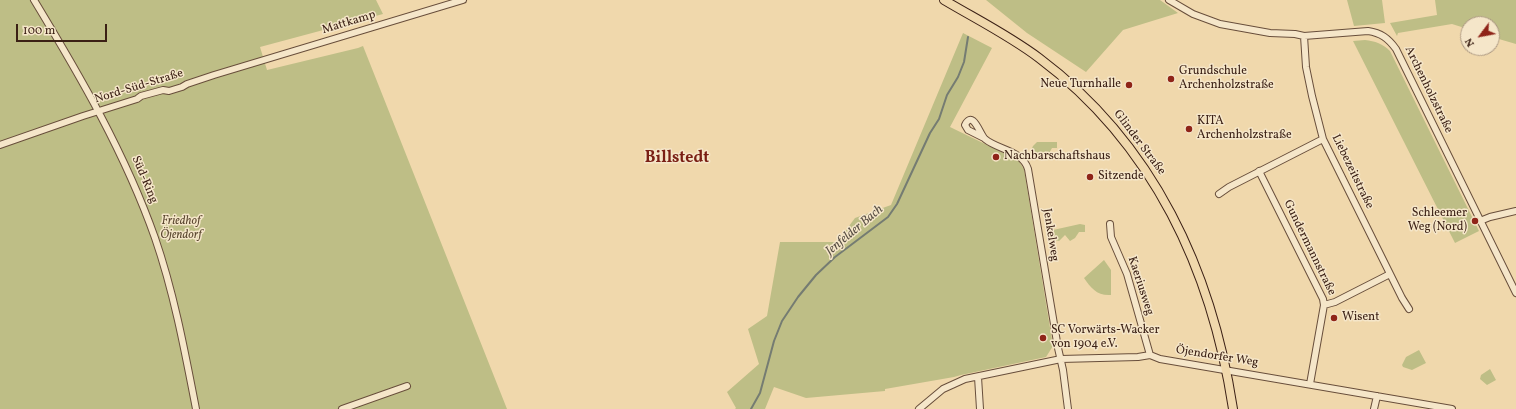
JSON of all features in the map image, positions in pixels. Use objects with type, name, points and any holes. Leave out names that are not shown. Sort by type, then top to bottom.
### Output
[{"type":"main road","name":"Glinder Straße","points":[[944,0],[1040,58],[1091,103],[1126,142],[1150,176],[1166,203],[1194,262],[1215,324],[1226,370],[1233,409]]},
{"type":"street","name":"Süd-Ring","points":[[34,0],[99,111],[124,160],[155,239],[179,327],[196,409]]},
{"type":"street","name":"Mattkamp","points":[[264,60],[463,0]]},
{"type":"street","name":"Archenholzstraße","points":[[1169,0],[1193,14],[1224,25],[1270,33],[1295,34],[1304,36],[1368,31],[1376,32],[1390,40],[1399,55],[1516,292]]},
{"type":"street","name":"Liebezeitstraße","points":[[1304,36],[1306,67],[1323,139],[1402,298],[1409,309]]},
{"type":"street","name":"Nord-Süd-Straße","points":[[0,145],[163,90],[169,91],[264,60]]},
{"type":"street","name":"Jenkelweg","points":[[984,138],[1020,157],[1027,164],[1061,359],[1068,409]]},
{"type":"street","points":[[1219,194],[1229,187],[1323,139]]},
{"type":"street","name":"Gundermannstraße","points":[[1260,171],[1318,288],[1324,306],[1310,384]]},
{"type":"street","points":[[1480,221],[1516,211]]},
{"type":"street","name":"Kaeriusweg","points":[[1110,224],[1111,237],[1127,274],[1150,355]]},
{"type":"street","points":[[1324,306],[1390,274]]},
{"type":"street","name":"Öjendorfer Weg","points":[[919,409],[943,389],[965,379],[1061,359],[1138,357],[1150,355],[1160,359],[1452,409]]},
{"type":"street","points":[[978,377],[980,409]]},
{"type":"street","points":[[342,409],[407,386]]},
{"type":"street","points":[[1374,409],[1377,396]]},
{"type":"green space","name":"Friedhof Öjendorf","points":[[0,0],[376,0],[383,14],[260,47],[267,70],[363,46],[507,409],[0,409]]},
{"type":"green space","points":[[986,0],[1160,0],[1178,13],[1123,30],[1086,72],[1027,33]]},
{"type":"green space","points":[[1347,0],[1382,0],[1385,23],[1354,26]]},
{"type":"green space","points":[[1435,0],[1516,0],[1516,44],[1500,39],[1500,16],[1460,16],[1460,26],[1452,24],[1398,33],[1397,36],[1390,23],[1437,15]]},
{"type":"green space","points":[[963,33],[992,48],[950,127],[1018,160],[1024,169],[1053,346],[1046,357],[954,377],[885,389],[885,391],[806,398],[774,387],[765,409],[735,409],[736,408],[727,392],[759,364],[748,329],[767,316],[780,242],[837,242],[855,218],[891,205]]},
{"type":"green space","points":[[1365,40],[1379,43],[1390,51],[1479,231],[1455,243],[1353,41]]},
{"type":"green space","points":[[1037,142],[1057,142],[1057,148],[1052,148],[1048,155],[1041,153],[1039,156],[1032,157],[1030,153],[1033,146]]},
{"type":"green space","points":[[1080,224],[1085,225],[1085,232],[1079,232],[1075,238],[1070,241],[1065,235],[1059,241],[1055,240],[1052,234],[1053,230]]},
{"type":"green space","points":[[1104,260],[1111,270],[1111,295],[1098,293],[1084,278]]},
{"type":"green space","points":[[1419,350],[1426,363],[1412,370],[1403,367],[1402,365],[1406,357]]},
{"type":"green space","points":[[1490,369],[1496,380],[1487,385],[1480,379],[1481,375]]},
{"type":"waterway","name":"Jenfelder Bach","points":[[751,409],[760,393],[774,341],[782,321],[798,297],[816,275],[835,257],[888,217],[897,204],[930,133],[939,119],[947,95],[958,77],[964,62],[968,37]]},
{"type":"place","name":"Grundschule Archenholzstraße","points":[[1171,79]]},
{"type":"place","name":"Neue Turnhalle","points":[[1129,85]]},
{"type":"place","name":"KITA Archenholzstraße","points":[[1189,129]]},
{"type":"place","name":"Nachbarschaftshaus","points":[[996,157]]},
{"type":"place","name":"Sitzende","points":[[1090,177]]},
{"type":"place","name":"Schleemer Weg (Nord)","points":[[1475,221]]},
{"type":"place","name":"Wisent","points":[[1334,318]]},
{"type":"place","name":"SC Vorwärts-Wacker von 1904 e.V.","points":[[1043,338]]},
{"type":"district","name":"Billstedt","points":[[677,159]]}]
